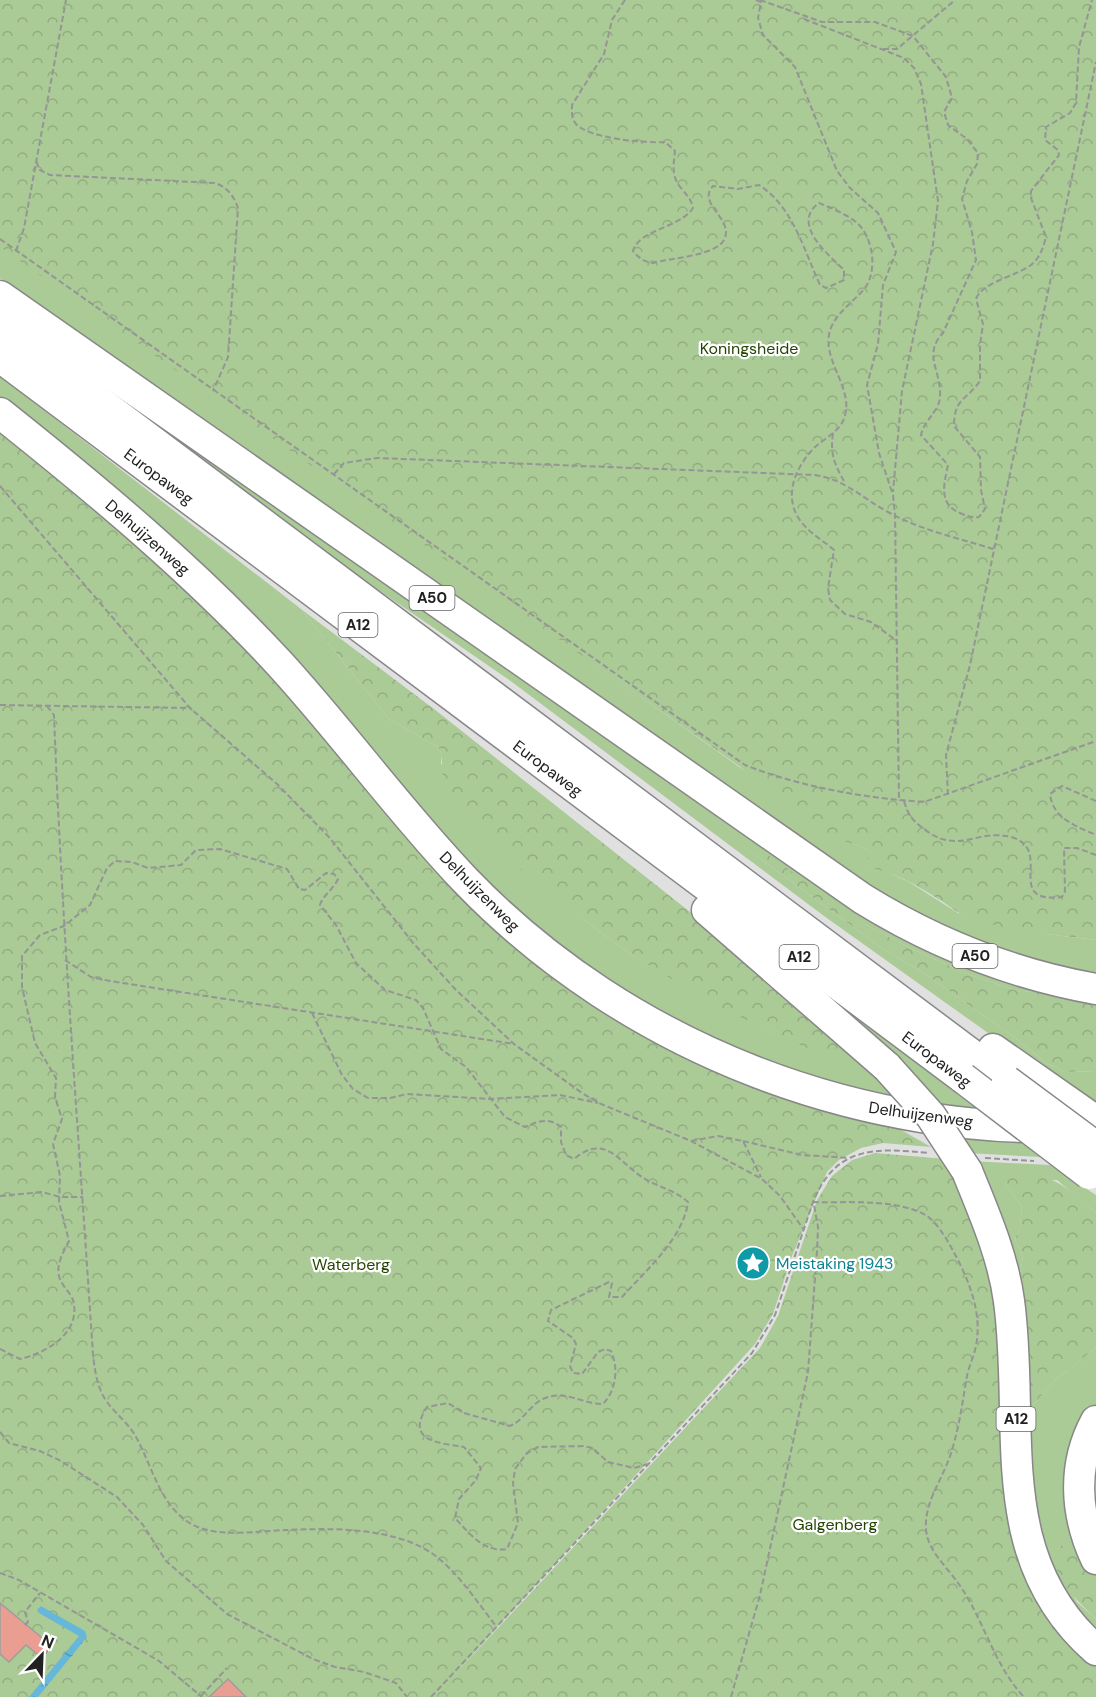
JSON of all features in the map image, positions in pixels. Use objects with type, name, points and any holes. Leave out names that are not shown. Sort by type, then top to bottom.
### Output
[{"type":"highway","name":"A50","points":[[0,296],[863,899],[927,935],[989,962],[1063,983],[1096,989]]},
{"type":"highway","name":"Europaweg","points":[[0,327],[1007,1081],[1094,1167]]},
{"type":"highway","name":"Europaweg","points":[[0,357],[963,1078],[1094,1167]]},
{"type":"highway","name":"Delhuijzenweg","points":[[0,413],[125,515],[199,581],[280,664],[468,882],[524,934],[595,988],[707,1051],[783,1081],[850,1102],[960,1121],[1039,1126],[1096,1123]]},
{"type":"highway","name":"A12","points":[[635,833],[710,913],[887,1067],[931,1116],[967,1172],[997,1248],[1009,1297],[1016,1379],[1018,1497],[1029,1551],[1053,1602],[1070,1625],[1096,1650]]},
{"type":"highway","name":"A12","points":[[861,972],[963,1028],[1096,1123]]},
{"type":"highway","points":[[1096,1420],[1083,1454],[1078,1489],[1083,1529],[1096,1559]]},
{"type":"path","points":[[16,251],[24,228],[66,0]]},
{"type":"path","points":[[625,0],[612,20],[604,54],[576,99],[572,115],[576,124],[602,136],[645,143],[665,142],[675,151],[673,171],[676,181],[692,199],[693,208],[689,215],[668,227],[640,238],[633,250],[637,256],[645,262],[653,262],[699,254],[717,247],[724,240],[724,224],[708,198],[708,191],[713,186],[738,189],[759,185],[775,195],[792,217],[820,285],[826,288],[844,280],[844,270],[816,241],[809,224],[814,207],[819,204],[857,222],[868,241],[873,271],[866,287],[835,320],[829,334],[830,352],[844,386],[845,407],[842,422],[833,433],[814,448],[794,474],[791,501],[802,523],[834,550],[828,588],[830,600],[845,614],[871,622],[897,641]]},
{"type":"path","points":[[879,49],[897,49],[939,11],[955,0]]},
{"type":"path","points":[[759,1],[822,22],[875,22],[913,36],[946,77],[952,98],[944,112],[948,124],[967,139],[978,153],[977,164],[967,181],[962,200],[972,232],[976,260],[943,333],[934,342],[933,356],[940,396],[933,415],[923,425],[921,435],[948,465],[943,489],[948,505],[974,518],[979,517],[985,509],[981,490],[980,457],[954,426],[954,412],[956,405],[980,381],[980,345],[983,324],[976,299],[980,292],[1006,276],[1030,266],[1040,256],[1046,237],[1031,198],[1031,191],[1059,155],[1058,150],[1045,140],[1046,127],[1070,113],[1076,103],[1079,47],[1092,0]]},
{"type":"path","points":[[759,1],[904,58],[918,75],[938,201],[933,244],[902,391],[893,495],[899,801]]},
{"type":"path","points":[[759,1],[758,18],[763,34],[795,67],[837,171],[850,188],[878,213],[896,252],[883,285],[878,344],[867,385],[879,453],[893,495]]},
{"type":"path","points":[[948,795],[946,755],[970,665],[1096,62]]},
{"type":"path","points":[[36,161],[40,170],[50,175],[215,183],[222,186],[235,199],[238,208],[228,357],[213,391]]},
{"type":"path","points":[[0,239],[745,765],[784,779],[899,801],[924,802],[1096,741]]},
{"type":"path","points":[[833,433],[831,448],[834,464],[845,483]]},
{"type":"path","points":[[334,474],[344,463],[377,458],[824,476],[845,483],[895,515],[993,550]]},
{"type":"path","points":[[0,486],[190,708],[277,784],[329,837],[421,952],[456,990],[514,1044],[601,1104]]},
{"type":"path","points":[[0,705],[190,708]]},
{"type":"path","points":[[47,706],[54,715],[65,960],[95,1375],[107,1402],[132,1430],[159,1486],[175,1512],[193,1526],[221,1532],[342,1530],[381,1535],[413,1544],[432,1554],[451,1571],[496,1626]]},
{"type":"path","points":[[1096,801],[1062,786],[1050,794],[1052,806],[1061,817],[1096,835]]},
{"type":"path","points":[[904,801],[908,817],[938,840],[960,842],[996,834],[1024,842],[1029,847],[1031,855],[1030,883],[1034,892],[1041,897],[1062,897],[1065,891],[1064,848],[1077,848],[1096,855]]},
{"type":"path","points":[[0,1349],[20,1359],[40,1355],[67,1332],[74,1316],[73,1300],[58,1276],[60,1259],[69,1241],[53,1144],[62,1119],[55,1097],[56,1078],[35,1043],[22,987],[22,956],[40,935],[64,926],[90,905],[107,868],[115,861],[132,862],[148,868],[181,865],[196,850],[220,849],[287,869],[299,889],[304,890],[326,873],[334,874],[338,879],[333,890],[322,899],[320,904],[336,925],[348,952],[385,990],[416,1000],[423,1008],[441,1049],[466,1067],[482,1084],[504,1117],[525,1127],[545,1120],[555,1122],[561,1127],[561,1142],[566,1155],[574,1158],[582,1152],[597,1148],[612,1151],[643,1178],[679,1194],[688,1202],[686,1218],[675,1235],[622,1297],[609,1297],[612,1287],[609,1282],[551,1310],[548,1321],[573,1338],[576,1344],[570,1366],[573,1373],[582,1374],[604,1348],[611,1352],[615,1360],[615,1383],[603,1404],[591,1404],[566,1395],[554,1395],[542,1399],[516,1423],[510,1425],[474,1417],[448,1403],[427,1407],[421,1416],[421,1429],[426,1438],[435,1444],[464,1447],[481,1468],[476,1480],[459,1499],[455,1518],[476,1540],[498,1551],[507,1549],[518,1523],[513,1484],[515,1469],[519,1460],[537,1447],[584,1446],[592,1448],[608,1462],[634,1468],[648,1464]]},
{"type":"path","points":[[65,960],[78,970],[100,979],[514,1044]]},
{"type":"path","points":[[312,1013],[342,1075],[352,1089],[368,1098],[390,1098],[407,1094],[490,1099],[560,1095],[601,1104],[692,1141],[762,1179],[780,1196],[804,1230]]},
{"type":"path","points":[[692,1141],[718,1136],[802,1155],[849,1158]]},
{"type":"path","points":[[743,1141],[762,1179]]},
{"type":"path","points":[[0,1196],[42,1192],[60,1197],[83,1197]]},
{"type":"path","points":[[431,1697],[752,1353],[765,1336],[775,1315],[813,1202]]},
{"type":"path","points":[[731,1697],[760,1595],[808,1372],[818,1227],[813,1202]]},
{"type":"path","points":[[813,1202],[883,1205],[917,1211],[928,1216],[947,1240],[968,1282],[976,1306],[976,1345],[967,1374],[963,1409],[950,1458],[933,1496],[925,1528],[932,1548],[971,1602],[998,1660],[1024,1697]]},
{"type":"path","points":[[0,1432],[9,1443],[40,1451],[61,1461],[117,1497],[143,1525],[166,1561],[227,1614],[312,1659],[396,1683],[407,1697]]},
{"type":"path","points":[[0,1573],[40,1593],[159,1661],[202,1696],[227,1668]]},
{"type":"path","points":[[25,1625],[28,1622],[26,1612],[40,1593]]},
{"type":"green space","name":"Koningsheide","points":[[0,0],[1096,0],[1096,940],[1027,931],[977,920],[958,912],[904,879],[867,867],[867,849],[835,838],[791,812],[739,766],[0,247]]},
{"type":"green space","points":[[0,241],[842,840],[867,849],[868,867],[881,869],[909,882],[958,913],[1046,934],[1096,940],[1096,975],[1027,957],[966,935],[906,907],[845,871],[0,278]]},
{"type":"green space","points":[[63,356],[808,874],[1057,991],[1021,992],[970,975],[912,949],[866,925],[747,849],[879,946],[925,974],[1014,1037],[1045,1062],[1065,1072],[1096,1071],[1096,1110],[824,916],[512,682],[332,558]]},
{"type":"green space","points":[[0,376],[301,609],[389,719],[438,747],[442,755],[441,764],[584,920],[633,956],[772,1033],[853,1050],[906,1105],[843,1091],[676,1026],[523,922],[0,402]]},
{"type":"green space","name":"Waterberg","points":[[0,432],[187,588],[269,674],[443,878],[510,941],[665,1046],[703,1065],[798,1102],[896,1127],[931,1147],[883,1143],[861,1148],[839,1160],[827,1172],[792,1256],[773,1314],[755,1344],[453,1676],[760,1348],[778,1316],[817,1200],[832,1176],[852,1160],[875,1153],[946,1159],[994,1268],[1010,1500],[1096,1661],[1096,1697],[0,1697]]},
{"type":"green space","points":[[301,609],[434,709],[709,927],[853,1050],[846,1056],[822,1054],[772,1033],[709,1001],[633,956],[520,869],[459,806],[442,773],[442,755],[438,747],[389,719]]},
{"type":"green space","points":[[748,845],[757,847],[866,925],[970,975],[1021,992],[1057,991],[1096,999],[1096,1071],[1065,1072],[1045,1062],[1014,1037],[925,974],[879,946],[747,849]]},
{"type":"green space","points":[[801,976],[985,1115],[934,1109]]},
{"type":"green space","points":[[956,1135],[1019,1140],[1040,1157],[967,1153]]},
{"type":"green space","points":[[970,1161],[1050,1165],[1096,1195],[1096,1213],[1057,1180],[1005,1183],[1022,1207],[1020,1227],[1015,1239],[1023,1257],[1017,1291]]},
{"type":"green space","points":[[1014,1171],[1051,1179],[1096,1213],[1096,1348],[1055,1380],[1023,1417],[1017,1291],[1023,1257],[1015,1239],[1020,1227],[1022,1207],[1005,1183],[1003,1174]]},
{"type":"green space","points":[[1096,1348],[1096,1406],[1087,1421],[1078,1536],[1068,1586],[1077,1602],[1096,1619],[1096,1639],[1042,1566],[1023,1417],[1055,1380]]},
{"type":"green space","points":[[1063,1545],[1084,1551],[1096,1574],[1096,1619],[1062,1581],[1054,1553],[1058,1547]]},
{"type":"water","points":[[41,1606],[85,1631],[87,1637],[38,1697],[29,1697],[79,1636],[39,1613],[37,1610]]},
{"type":"building","points":[[0,1603],[52,1646],[42,1658],[26,1645],[9,1662],[0,1654]]},
{"type":"building","points":[[228,1679],[246,1697],[209,1697]]},
{"type":"place","name":"Meistaking 1943","points":[[753,1263]]},
{"type":"park label","name":"Galgenberg","points":[[835,1524]]}]
